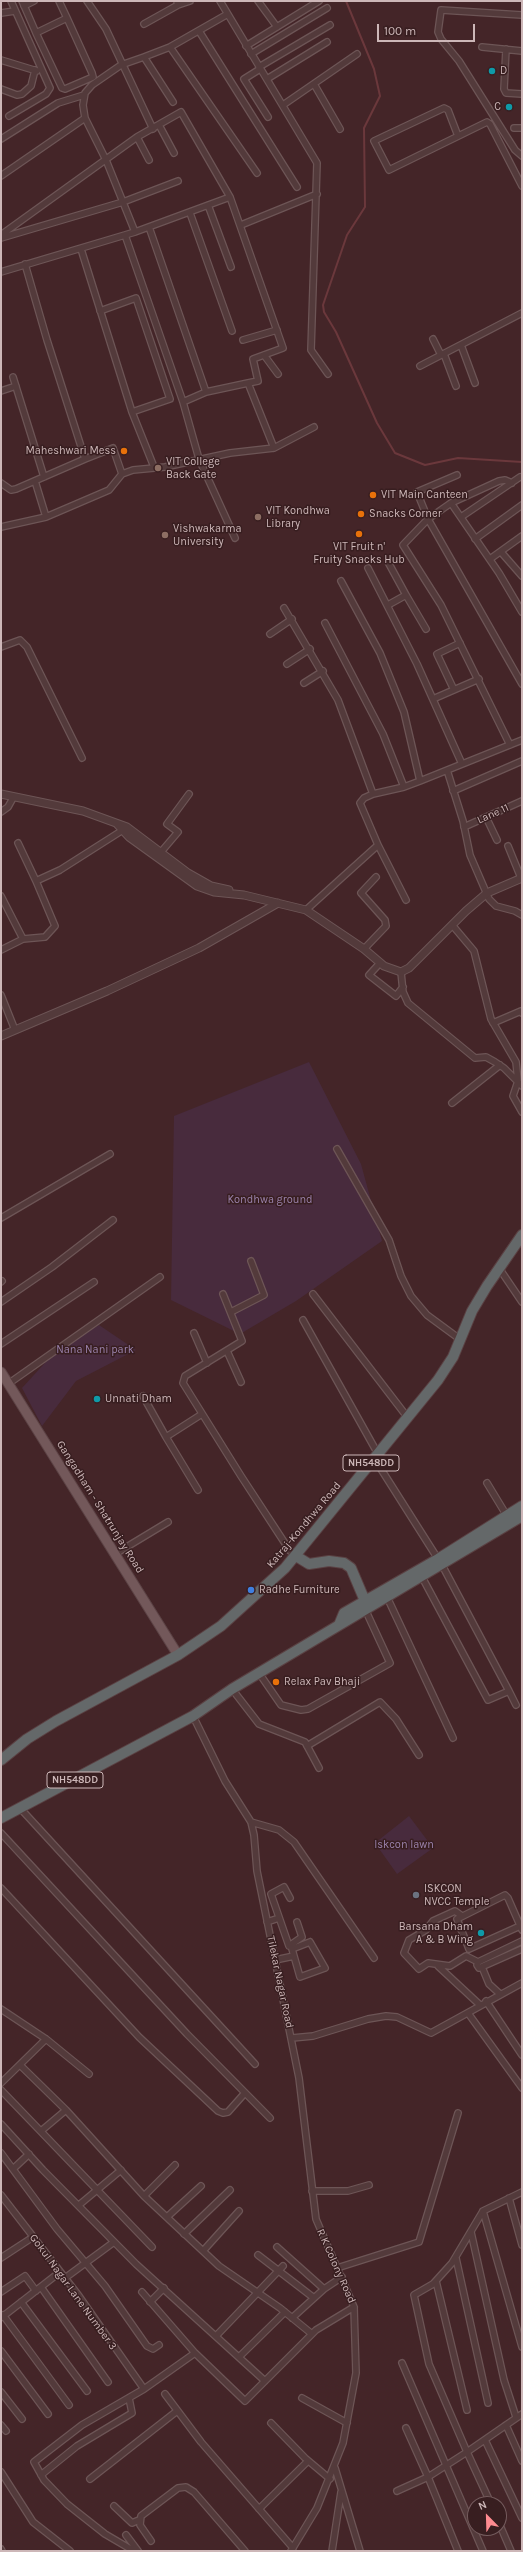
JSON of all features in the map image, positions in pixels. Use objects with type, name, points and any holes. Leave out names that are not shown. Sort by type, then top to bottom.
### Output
[{"type":"highway","name":"Katraj-Kondhwa Road","points":[[1,1760],[28,1739],[56,1721],[178,1655],[236,1614],[296,1556],[438,1380],[461,1340],[472,1312],[499,1268],[522,1235]]},
{"type":"highway","points":[[365,1605],[388,1597],[422,1577],[440,1562],[522,1506]]},
{"type":"highway","points":[[193,1716],[232,1689],[339,1625],[365,1605],[522,1516]]},
{"type":"highway","points":[[296,1556],[309,1564],[329,1561],[344,1563],[351,1568],[365,1605]]},
{"type":"highway","name":"NH548DD","points":[[1,1818],[149,1741],[193,1716]]},
{"type":"main road","name":"Gangadham - Shatrunjay Road","points":[[1,1372],[178,1655]]},
{"type":"street","points":[[9,116],[49,92],[50,88],[11,1]]},
{"type":"street","points":[[34,1],[23,3],[62,88],[69,89],[92,77],[59,1]]},
{"type":"street","points":[[87,1],[106,29],[121,65],[153,129]]},
{"type":"street","points":[[144,24],[178,3],[190,1]]},
{"type":"street","points":[[220,1],[226,15],[316,160],[317,194],[311,350],[328,374]]},
{"type":"street","points":[[258,1],[277,27]]},
{"type":"street","points":[[246,46],[318,1]]},
{"type":"street","points":[[251,54],[327,8]]},
{"type":"street","points":[[522,15],[441,10],[438,32],[515,150],[522,156]]},
{"type":"street","points":[[1,13],[15,11]]},
{"type":"street","points":[[135,232],[106,160],[85,118],[83,105],[84,95],[92,84],[121,65],[170,47],[226,15]]},
{"type":"street","points":[[36,33],[67,18]]},
{"type":"street","points":[[268,117],[244,79],[330,25]]},
{"type":"street","points":[[198,32],[298,187]]},
{"type":"street","points":[[267,79],[327,42]]},
{"type":"street","points":[[170,47],[257,173]]},
{"type":"street","points":[[482,47],[522,51]]},
{"type":"street","points":[[506,49],[504,89],[506,92],[522,94]]},
{"type":"street","points":[[283,105],[357,54]]},
{"type":"street","points":[[144,57],[173,102]]},
{"type":"street","points":[[1,60],[43,72]]},
{"type":"street","points":[[1,89],[17,95],[22,94],[30,86],[35,70]]},
{"type":"street","points":[[314,84],[340,129]]},
{"type":"street","points":[[1,140],[58,103],[84,95]]},
{"type":"street","points":[[458,136],[448,110],[444,108],[374,142],[389,170],[458,136],[482,123],[490,124],[522,186]]},
{"type":"street","points":[[1,236],[137,138],[181,112],[230,197],[283,348],[253,358],[258,381],[206,392],[183,402]]},
{"type":"street","points":[[1,176],[85,118]]},
{"type":"street","points":[[159,125],[174,153]]},
{"type":"street","points":[[514,128],[522,128]]},
{"type":"street","points":[[137,138],[149,160]]},
{"type":"street","points":[[1,236],[123,202],[178,181]]},
{"type":"street","points":[[241,225],[317,194]]},
{"type":"street","points":[[1,272],[135,232],[230,197]]},
{"type":"street","points":[[208,206],[231,267]]},
{"type":"street","points":[[190,213],[232,331]]},
{"type":"street","points":[[149,227],[206,392]]},
{"type":"street","points":[[125,235],[183,402],[199,459],[235,538]]},
{"type":"street","points":[[81,249],[132,412],[154,467]]},
{"type":"street","points":[[25,264],[46,340],[85,459]]},
{"type":"street","points":[[100,311],[136,298],[170,399],[132,412]]},
{"type":"street","points":[[420,366],[522,313]]},
{"type":"street","points":[[244,340],[277,330]]},
{"type":"street","points":[[433,340],[442,355],[456,386]]},
{"type":"street","points":[[461,345],[475,383]]},
{"type":"street","points":[[264,355],[278,374]]},
{"type":"street","points":[[13,377],[44,477]]},
{"type":"street","points":[[248,383],[274,448]]},
{"type":"street","points":[[1,391],[16,386]]},
{"type":"street","points":[[1,528],[46,517],[109,490],[122,474],[199,459],[274,448],[314,427]]},
{"type":"street","points":[[1,483],[11,490],[112,448],[122,474]]},
{"type":"street","points":[[456,475],[417,492],[428,519],[522,684]]},
{"type":"street","points":[[461,517],[520,477]]},
{"type":"street","points":[[510,746],[479,679],[441,605],[404,545],[428,519],[451,503],[499,481],[505,480],[512,483]]},
{"type":"street","points":[[35,481],[46,517]]},
{"type":"street","points":[[451,503],[490,559],[522,612]]},
{"type":"street","points":[[475,539],[522,505]]},
{"type":"street","points":[[490,559],[522,536]]},
{"type":"street","points":[[501,552],[522,576]]},
{"type":"street","points":[[388,562],[426,629]]},
{"type":"street","points":[[368,568],[388,605],[462,764]]},
{"type":"street","points":[[341,581],[380,653],[404,712],[420,781]]},
{"type":"street","points":[[388,605],[406,595]]},
{"type":"street","points":[[284,608],[323,671],[338,700],[373,794]]},
{"type":"street","points":[[270,634],[292,619]]},
{"type":"street","points":[[325,623],[383,734],[404,787]]},
{"type":"street","points":[[1,647],[20,640],[27,647],[82,758]]},
{"type":"street","points":[[454,690],[437,654],[460,643]]},
{"type":"street","points":[[287,664],[310,649]]},
{"type":"street","points":[[304,683],[323,671]]},
{"type":"street","points":[[433,699],[479,679]]},
{"type":"street","points":[[406,900],[378,845],[360,805],[364,798],[373,794],[404,787],[522,740]]},
{"type":"street","points":[[453,791],[522,761]]},
{"type":"street","points":[[447,770],[464,827],[471,859],[489,899],[496,906],[515,911],[522,915]]},
{"type":"street","points":[[1,794],[13,798],[83,811],[117,824],[197,886],[214,892],[244,895],[306,910],[364,948],[380,962],[401,972]]},
{"type":"street","points":[[160,852],[178,832],[167,824],[189,794]]},
{"type":"street","points":[[1,812],[8,807],[13,798]]},
{"type":"street","name":"Lane 11","points":[[464,827],[522,801]]},
{"type":"street","points":[[486,817],[497,840]]},
{"type":"street","points":[[125,830],[160,852],[188,873],[211,886],[237,891],[244,895]]},
{"type":"street","points":[[36,881],[60,870],[125,830]]},
{"type":"street","points":[[1,950],[23,940],[45,937],[55,926],[18,843]]},
{"type":"street","points":[[306,910],[378,845]]},
{"type":"street","points":[[401,972],[409,968],[487,894],[521,878],[508,846]]},
{"type":"street","points":[[364,948],[386,926],[385,920],[360,893],[376,877]]},
{"type":"street","points":[[1,896],[23,940]]},
{"type":"street","points":[[1,1036],[107,991],[199,948],[278,903]]},
{"type":"street","points":[[453,926],[474,951],[478,961],[493,1023],[520,1071],[513,1096],[514,1101],[522,1112]]},
{"type":"street","points":[[380,962],[369,975],[396,996],[402,987]]},
{"type":"street","points":[[401,972],[402,987],[408,1002],[475,1058],[486,1057],[500,1065],[522,1086]]},
{"type":"street","points":[[1,995],[15,1030]]},
{"type":"street","points":[[493,1023],[521,1011],[522,1013]]},
{"type":"street","points":[[452,1103],[500,1065]]},
{"type":"street","points":[[337,1148],[389,1240],[401,1276],[411,1296],[426,1315],[461,1340]]},
{"type":"street","points":[[1,1218],[110,1154]]},
{"type":"street","points":[[1,1302],[52,1267],[113,1220]]},
{"type":"street","points":[[231,1312],[264,1295],[252,1261]]},
{"type":"street","points":[[499,1268],[522,1302]]},
{"type":"street","points":[[8,1384],[160,1277]]},
{"type":"street","points":[[1,1344],[94,1282]]},
{"type":"street","points":[[223,1294],[242,1340],[227,1351],[185,1376],[182,1380],[202,1414],[290,1551],[296,1556]]},
{"type":"street","points":[[313,1294],[408,1418]]},
{"type":"street","points":[[303,1320],[376,1456],[440,1562],[516,1705]]},
{"type":"street","points":[[194,1333],[207,1363]]},
{"type":"street","points":[[227,1351],[241,1382]]},
{"type":"street","points":[[143,1396],[198,1490]]},
{"type":"street","points":[[166,1437],[202,1414]]},
{"type":"street","points":[[487,1483],[507,1516]]},
{"type":"street","points":[[114,1554],[168,1522]]},
{"type":"street","points":[[422,1577],[488,1700],[509,1691]]},
{"type":"street","points":[[388,1597],[453,1738]]},
{"type":"street","points":[[259,1673],[281,1705],[301,1710],[308,1709],[390,1663],[365,1605]]},
{"type":"street","points":[[232,1689],[259,1724],[300,1739],[307,1746],[319,1768]]},
{"type":"street","points":[[307,1746],[380,1702],[396,1719],[419,1755]]},
{"type":"street","name":"Tilekar Nagar Road","points":[[193,1716],[225,1781],[251,1822],[274,1960],[292,2038],[314,2036],[368,2019],[386,2016],[398,2017],[431,2033],[468,2013],[486,2001],[522,1983]]},
{"type":"street","points":[[20,1808],[255,2064]]},
{"type":"street","points":[[251,1822],[279,1830],[294,1842],[374,1958]]},
{"type":"street","points":[[1,1833],[244,2094],[270,2118]]},
{"type":"street","points":[[290,1898],[284,1887],[271,1894],[288,1946],[302,1937],[297,1922]]},
{"type":"street","points":[[1,1888],[139,2037],[218,2111],[223,2113],[228,2112],[244,2094]]},
{"type":"street","points":[[505,1895],[521,1928],[469,1949],[457,1918],[505,1895]]},
{"type":"street","points":[[462,1916],[455,1911],[433,1921],[426,1930],[409,1940],[404,1953],[419,1969],[428,1963],[450,1966],[466,1956],[480,1964],[489,1984],[500,1994]]},
{"type":"street","points":[[267,1922],[279,1918]]},
{"type":"street","points":[[480,1964],[522,1941]]},
{"type":"street","points":[[310,1942],[325,1968],[300,1977],[294,1956],[292,1949],[310,1942]]},
{"type":"street","points":[[480,1964],[522,1949]]},
{"type":"street","points":[[274,1960],[294,1956]]},
{"type":"street","points":[[438,1966],[480,2005]]},
{"type":"street","points":[[486,2001],[522,2055]]},
{"type":"street","points":[[1,2009],[46,2039],[89,2074]]},
{"type":"street","points":[[468,2013],[522,2088]]},
{"type":"street","name":"R K Colony Road","points":[[292,2038],[308,2139],[312,2191],[319,2229],[342,2277],[354,2307],[356,2373],[348,2423],[335,2468],[317,2508],[292,2550]]},
{"type":"street","points":[[1,2083],[46,2039]]},
{"type":"street","points":[[20,2065],[66,2110],[144,2196],[184,2234],[219,2266],[258,2292],[312,2334]]},
{"type":"street","points":[[1,2090],[152,2247]]},
{"type":"street","points":[[41,2131],[66,2110]]},
{"type":"street","points":[[337,2268],[419,2242],[458,2112]]},
{"type":"street","points":[[1,2124],[114,2242],[265,2381]]},
{"type":"street","points":[[1,2153],[57,2229],[105,2286],[147,2346],[153,2349],[159,2345]]},
{"type":"street","points":[[13,2169],[29,2154]]},
{"type":"street","points":[[144,2196],[175,2165]]},
{"type":"street","points":[[79,2205],[121,2170]]},
{"type":"street","points":[[312,2191],[348,2191],[369,2185]]},
{"type":"street","points":[[167,2217],[201,2186]]},
{"type":"street","points":[[184,2234],[230,2190]]},
{"type":"street","points":[[487,2496],[429,2364],[414,2295],[436,2281],[456,2258],[484,2211],[522,2192]]},
{"type":"street","name":"Gokul Nagar Lane Number 3","points":[[1,2195],[65,2278],[144,2388]]},
{"type":"street","points":[[509,2198],[522,2245]]},
{"type":"street","points":[[203,2251],[239,2211]]},
{"type":"street","points":[[484,2211],[522,2346]]},
{"type":"street","points":[[397,2491],[428,2477],[447,2466],[519,2415],[503,2374],[471,2232]]},
{"type":"street","points":[[2,2255],[33,2237]]},
{"type":"street","points":[[65,2278],[114,2242]]},
{"type":"street","points":[[277,2247],[324,2289]]},
{"type":"street","points":[[258,2255],[314,2298]]},
{"type":"street","points":[[456,2258],[488,2403]]},
{"type":"street","points":[[216,2336],[283,2266]]},
{"type":"street","points":[[60,2272],[2,2316],[69,2405]]},
{"type":"street","points":[[1,2292],[25,2276],[38,2289],[108,2382]]},
{"type":"street","points":[[292,2318],[324,2289],[342,2277]]},
{"type":"street","points":[[436,2281],[467,2410]]},
{"type":"street","points":[[150,2302],[164,2288]]},
{"type":"street","points":[[142,2292],[195,2353],[245,2401],[312,2334],[354,2307]]},
{"type":"street","points":[[20,2302],[87,2391]]},
{"type":"street","points":[[239,2358],[285,2312]]},
{"type":"street","points":[[1,2351],[48,2414]]},
{"type":"street","points":[[134,2551],[92,2525],[61,2498],[41,2475],[34,2462],[82,2425],[129,2398],[195,2353]]},
{"type":"street","points":[[402,2364],[483,2551]]},
{"type":"street","points":[[1,2392],[22,2419]]},
{"type":"street","points":[[165,2394],[177,2411],[292,2550]]},
{"type":"street","points":[[41,2475],[77,2446],[132,2413],[129,2398]]},
{"type":"street","points":[[302,2398],[348,2423]]},
{"type":"street","points":[[90,2479],[177,2411]]},
{"type":"street","points":[[271,2423],[308,2461],[330,2479]]},
{"type":"street","points":[[1,2425],[6,2431]]},
{"type":"street","points":[[506,2425],[522,2461]]},
{"type":"street","points":[[406,2428],[458,2551]]},
{"type":"street","points":[[485,2440],[522,2518]]},
{"type":"street","points":[[259,2509],[308,2461]]},
{"type":"street","points":[[335,2468],[360,2551]]},
{"type":"street","points":[[1,2472],[33,2522],[70,2551]]},
{"type":"street","points":[[114,2506],[132,2523],[139,2520],[141,2516],[178,2488],[186,2487],[194,2492],[245,2551]]},
{"type":"street","points":[[332,2551],[342,2490]]},
{"type":"street","points":[[139,2520],[151,2541]]},
{"type":"street","points":[[126,2535],[138,2551]]},
{"type":"street","points":[[505,2536],[511,2551]]},
{"type":"green space","name":"Kondhwa ground","points":[[309,1062],[361,1164],[382,1241],[296,1301],[240,1334],[171,1300],[174,1116]]},
{"type":"green space","name":"Nana Nani park","points":[[99,1325],[136,1350],[76,1381],[42,1426],[22,1388],[54,1353]]},
{"type":"green space","name":"Iskcon lawn","points":[[409,1816],[433,1848],[397,1874],[375,1843]]},
{"type":"waterway","points":[[346,1],[374,69],[380,96],[364,128],[365,207],[347,235],[323,305],[324,312],[336,332],[377,423],[395,453],[425,465],[458,458],[522,462]]},
{"type":"place","name":"D","points":[[492,71]]},
{"type":"place","name":"C","points":[[509,107]]},
{"type":"place","name":"Maheshwari Mess","points":[[124,451]]},
{"type":"place","name":"VIT College Back Gate","points":[[158,468]]},
{"type":"place","name":"VIT Main Canteen","points":[[373,495]]},
{"type":"place","name":"Snacks Corner","points":[[361,514]]},
{"type":"place","name":"VIT Kondhwa Library","points":[[258,517]]},
{"type":"place","name":"VIT Fruit n' Fruity Snacks Hub","points":[[359,534]]},
{"type":"place","name":"Vishwakarma University","points":[[165,535]]},
{"type":"place","name":"Unnati Dham","points":[[97,1399]]},
{"type":"place","name":"Radhe Furniture","points":[[251,1590]]},
{"type":"place","name":"Relax Pav Bhaji","points":[[276,1682]]},
{"type":"place","name":"ISKCON NVCC Temple","points":[[416,1895]]},
{"type":"place","name":"Barsana Dham A & B Wing","points":[[481,1933]]}]
